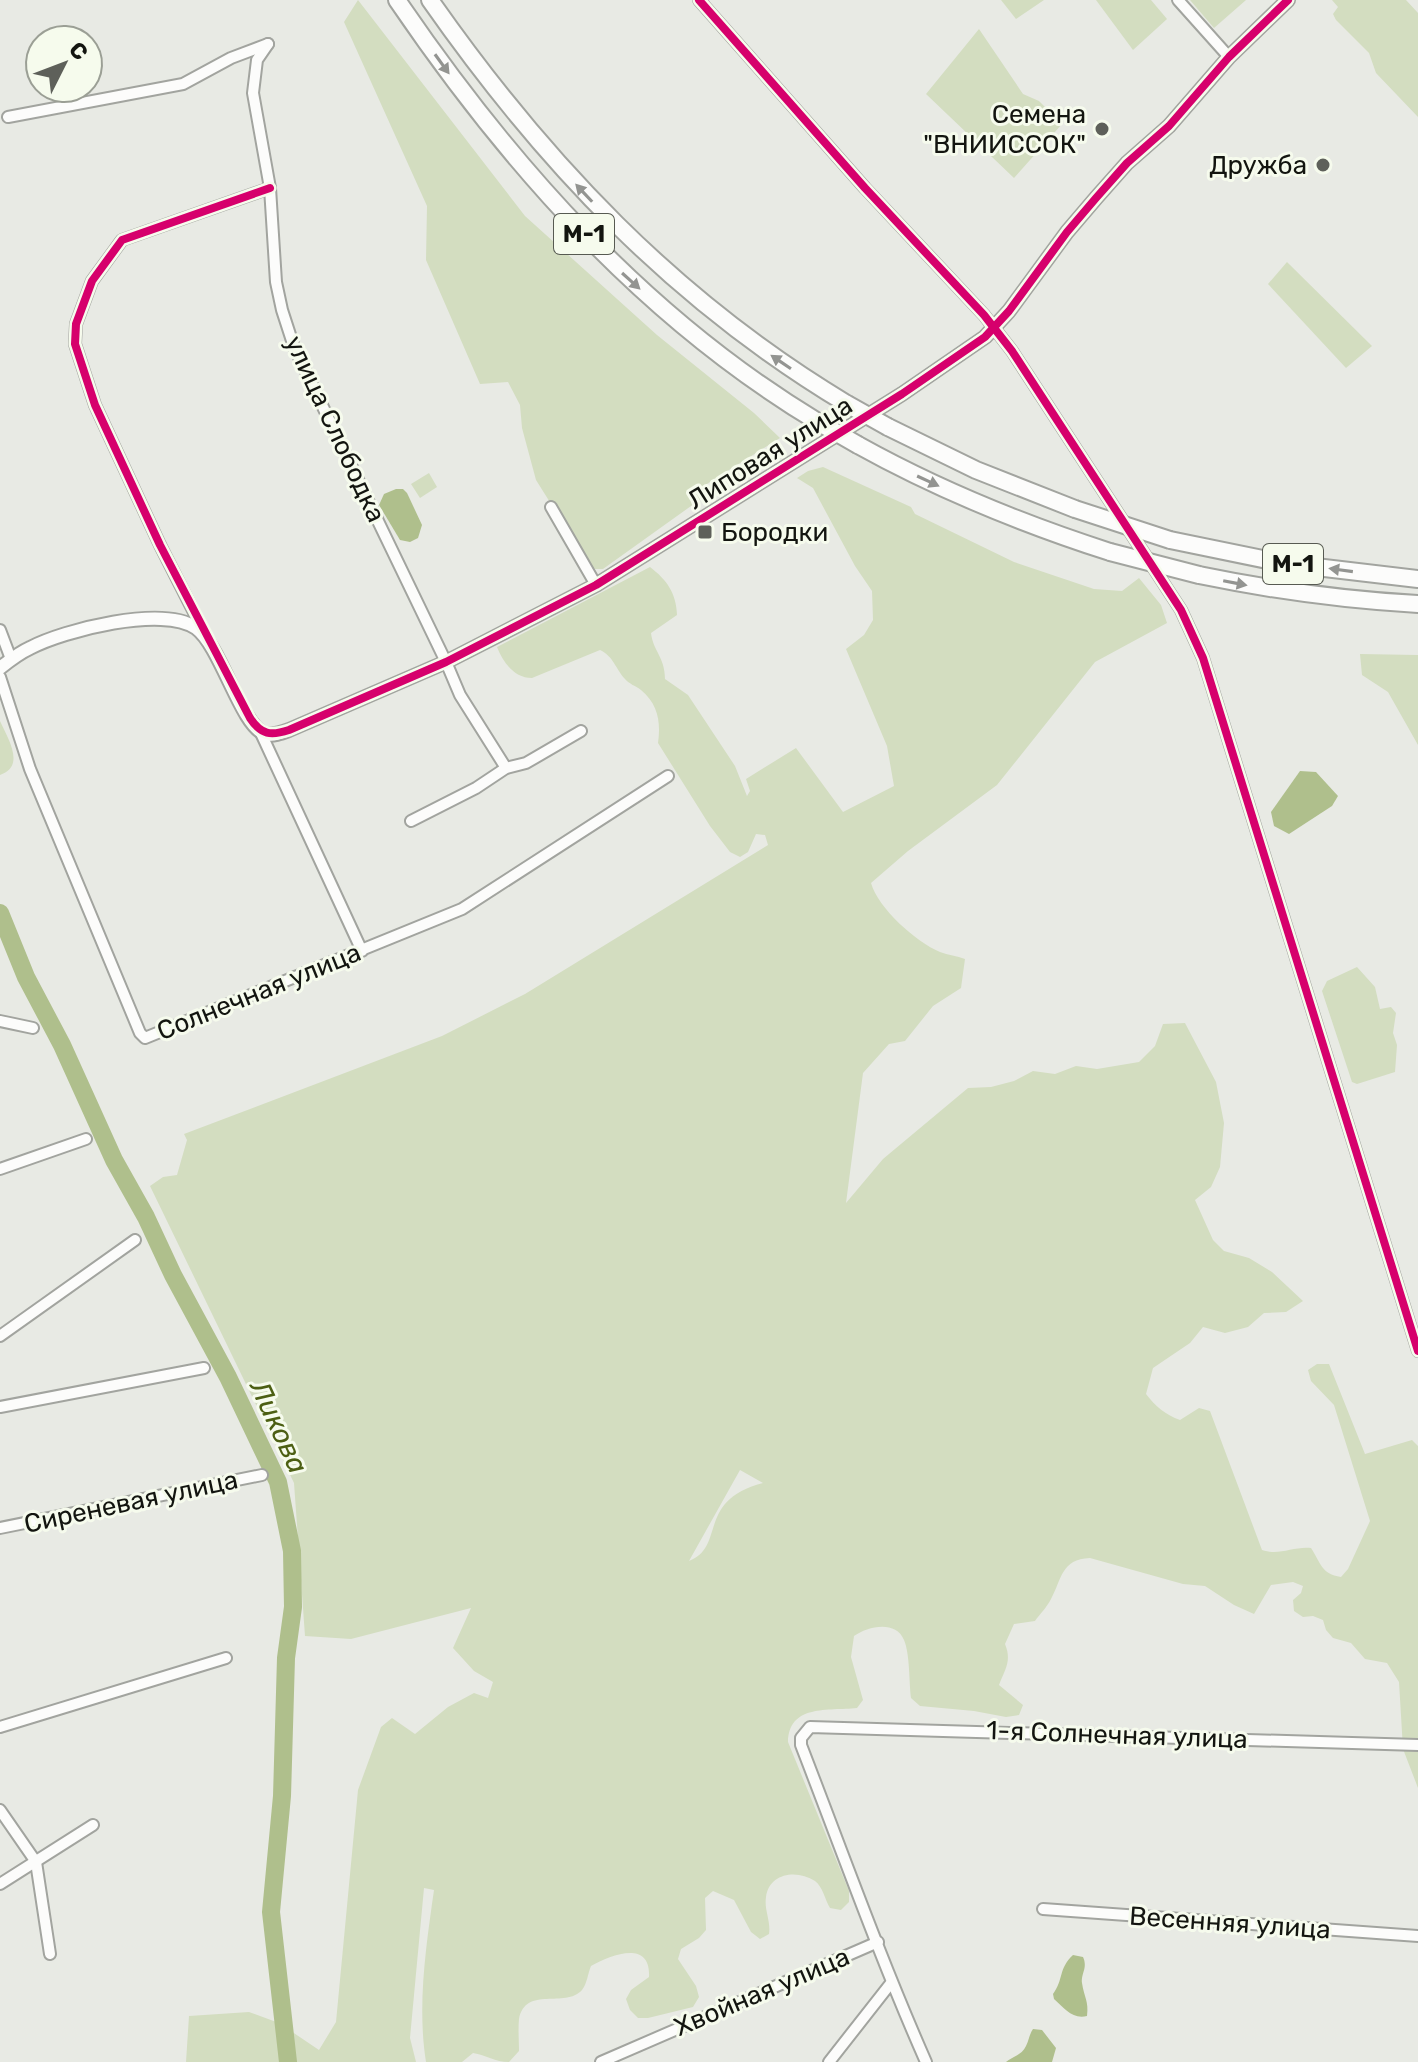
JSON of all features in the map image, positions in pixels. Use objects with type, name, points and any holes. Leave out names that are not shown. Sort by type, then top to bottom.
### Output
[{"type":"highway","name":"М-1","points":[[397,0],[467,98],[565,215],[625,276],[707,346],[818,422],[922,478],[992,510],[1110,552],[1272,590],[1351,600],[1418,604]]},
{"type":"highway","name":"М-1","points":[[430,0],[487,80],[587,197],[645,253],[725,322],[847,404],[976,470],[1075,509],[1170,540],[1282,563],[1418,579]]},
{"type":"street","points":[[699,0],[1012,351],[1181,610],[1199,647],[1418,1351]]},
{"type":"street","points":[[1178,0],[1229,57]]},
{"type":"street","name":"Липовая улица","points":[[260,731],[271,735],[289,730],[446,662],[596,585],[902,394],[994,329],[1067,232],[1127,163],[1169,126],[1229,57],[1288,0]]},
{"type":"street","name":"улица Слободка","points":[[8,117],[183,84],[231,58],[268,44],[257,60],[253,93],[270,188],[276,282],[294,347],[460,695],[506,768]]},
{"type":"street","points":[[270,188],[122,240],[92,281],[76,324],[75,344],[95,405],[160,545],[205,636],[260,731],[362,951]]},
{"type":"street","points":[[551,507],[596,585]]},
{"type":"street","points":[[0,630],[6,663],[57,637],[125,622],[155,619],[184,621],[205,636]]},
{"type":"street","name":"Солнечная улица","points":[[0,677],[30,769],[142,1036],[149,1038],[462,909],[668,776]]},
{"type":"street","points":[[411,821],[476,788],[506,768],[526,763],[581,731]]},
{"type":"street","points":[[0,1021],[33,1028]]},
{"type":"street","points":[[0,1169],[86,1139]]},
{"type":"street","points":[[0,1336],[135,1240]]},
{"type":"street","points":[[0,1407],[204,1368]]},
{"type":"street","name":"Сиреневая улица","points":[[0,1528],[262,1475]]},
{"type":"street","points":[[0,1727],[226,1658]]},
{"type":"street","name":"1-я Солнечная улица","points":[[878,1942],[801,1745],[805,1732],[816,1726],[1418,1745]]},
{"type":"street","points":[[0,1810],[36,1862],[50,1954]]},
{"type":"street","points":[[0,1884],[93,1825]]},
{"type":"street","name":"Весенняя улица","points":[[1043,1909],[1418,1936]]},
{"type":"street","points":[[878,1942],[891,1983],[926,2062]]},
{"type":"street","name":"Хвойная улица","points":[[601,2062],[878,1942]]},
{"type":"street","name":"Хвойная улица","points":[[829,2062],[891,1983]]},
{"type":"shaded area","points":[[358,0],[525,216],[657,335],[754,413],[780,438],[699,489],[705,496],[603,569],[590,566],[536,480],[522,428],[520,405],[508,382],[480,384],[426,260],[427,206],[344,22]]},
{"type":"shaded area","points":[[1001,0],[1044,0],[1016,19]]},
{"type":"shaded area","points":[[1096,0],[1151,0],[1167,19],[1133,50]]},
{"type":"shaded area","points":[[1190,0],[1246,0],[1214,28]]},
{"type":"shaded area","points":[[1332,0],[1406,0],[1418,13],[1418,117],[1376,73],[1369,53],[1336,20],[1333,14],[1338,7]]},
{"type":"shaded area","points":[[979,29],[1023,94],[1039,101],[1062,124],[1014,178],[926,94]]},
{"type":"shaded area","points":[[1287,262],[1372,346],[1346,368],[1268,284]]},
{"type":"shaded area","points":[[823,467],[911,507],[915,514],[1014,562],[1094,589],[1122,591],[1139,578],[1161,605],[1167,623],[1095,662],[997,785],[908,851],[871,883],[881,903],[909,932],[940,952],[965,959],[961,988],[933,1006],[905,1041],[889,1044],[863,1073],[846,1203],[883,1159],[968,1088],[991,1087],[1014,1081],[1033,1071],[1055,1074],[1076,1066],[1097,1069],[1139,1062],[1155,1046],[1163,1024],[1185,1023],[1216,1082],[1224,1123],[1220,1167],[1211,1187],[1195,1200],[1213,1240],[1224,1251],[1249,1258],[1272,1272],[1303,1301],[1286,1312],[1264,1313],[1248,1327],[1225,1333],[1203,1327],[1190,1343],[1153,1368],[1146,1394],[1161,1410],[1180,1420],[1199,1408],[1210,1411],[1262,1550],[1274,1552],[1311,1548],[1325,1570],[1334,1576],[1341,1577],[1348,1569],[1370,1521],[1334,1405],[1311,1381],[1308,1370],[1317,1364],[1329,1364],[1365,1454],[1412,1440],[1418,1446],[1418,1788],[1403,1749],[1399,1682],[1387,1663],[1365,1659],[1351,1643],[1333,1638],[1323,1620],[1313,1616],[1303,1617],[1294,1611],[1293,1600],[1301,1593],[1303,1586],[1293,1582],[1271,1585],[1254,1614],[1205,1586],[1183,1584],[1090,1558],[1080,1559],[1064,1571],[1049,1602],[1035,1621],[1014,1624],[1005,1644],[1008,1660],[999,1685],[1023,1705],[1019,1715],[1006,1717],[920,1706],[911,1698],[907,1653],[900,1634],[888,1627],[881,1627],[854,1636],[851,1657],[863,1700],[857,1708],[803,1715],[790,1730],[788,1742],[849,1891],[849,1902],[841,1910],[830,1908],[815,1881],[792,1874],[778,1878],[768,1889],[766,1897],[769,1934],[760,1939],[751,1932],[734,1900],[713,1891],[705,1898],[706,1930],[681,1949],[678,1959],[696,1986],[699,1997],[693,2007],[638,2018],[630,2010],[626,1999],[631,1990],[649,1977],[648,1965],[644,1958],[628,1953],[591,1966],[584,1988],[575,1995],[529,2003],[519,2019],[519,2051],[509,2062],[473,2053],[462,2062],[426,2062],[422,1998],[434,1890],[424,1888],[410,2038],[416,2062],[186,2062],[189,2016],[249,2012],[279,2023],[319,2050],[336,2022],[358,1790],[381,1727],[392,1718],[415,1734],[448,1707],[474,1693],[488,1698],[493,1682],[474,1671],[453,1648],[471,1608],[351,1639],[305,1636],[294,1483],[150,1186],[163,1177],[177,1175],[187,1140],[184,1134],[442,1036],[525,994],[768,845],[765,835],[756,834],[748,852],[740,857],[730,852],[658,743],[655,707],[641,690],[627,681],[605,653],[600,650],[532,678],[510,668],[497,647],[650,567],[670,588],[676,607],[677,615],[651,633],[665,679],[688,695],[735,766],[747,796],[750,791],[746,779],[796,748],[843,812],[894,786],[887,746],[846,649],[864,635],[873,620],[872,591],[813,488],[797,478]],"holes":[[[740,1470],[763,1483],[728,1500],[720,1511],[707,1545],[689,1561]]]},
{"type":"shaded area","points":[[429,473],[437,487],[420,498],[411,484]]},
{"type":"shaded area","points":[[396,489],[407,493],[422,525],[418,538],[410,542],[400,540],[379,505],[384,494]]},
{"type":"shaded area","points":[[1360,654],[1418,655],[1418,745],[1388,692],[1362,675]]},
{"type":"shaded area","points":[[0,721],[14,759],[8,771],[0,775]]},
{"type":"shaded area","points":[[1300,771],[1316,772],[1338,796],[1332,806],[1289,834],[1274,826],[1271,812]]},
{"type":"shaded area","points":[[1357,967],[1375,987],[1380,1009],[1391,1007],[1396,1013],[1393,1033],[1397,1045],[1395,1072],[1357,1084],[1352,1082],[1322,991],[1327,981]]},
{"type":"shaded area","points":[[1073,1955],[1083,1957],[1085,1967],[1082,1983],[1087,2016],[1082,2017],[1065,2009],[1053,1994]]},
{"type":"shaded area","points":[[1033,2029],[1042,2030],[1056,2048],[1052,2062],[1006,2062],[1024,2049]]},
{"type":"waterway","name":"Ликова","points":[[0,913],[26,977],[62,1045],[114,1160],[228,1377],[278,1482],[292,1551],[293,1607],[286,1658],[282,1796],[271,1912],[288,2062]]},
{"type":"cycle path","points":[[699,0],[865,188],[984,315],[1012,351],[1181,610],[1203,658],[1418,1351]]},
{"type":"cycle path","points":[[270,188],[122,240],[92,281],[76,324],[75,344],[95,405],[160,545],[250,718],[262,731],[277,733],[446,662],[596,585],[902,394],[985,337],[1009,311],[1067,232],[1127,163],[1169,126],[1229,57],[1288,0]]},
{"type":"place","name":"Семена \"ВНИИССОК\"","points":[[1102,129]]},
{"type":"place","name":"Дружба","points":[[1323,165]]},
{"type":"place","name":"Бородки","points":[[705,532]]}]
